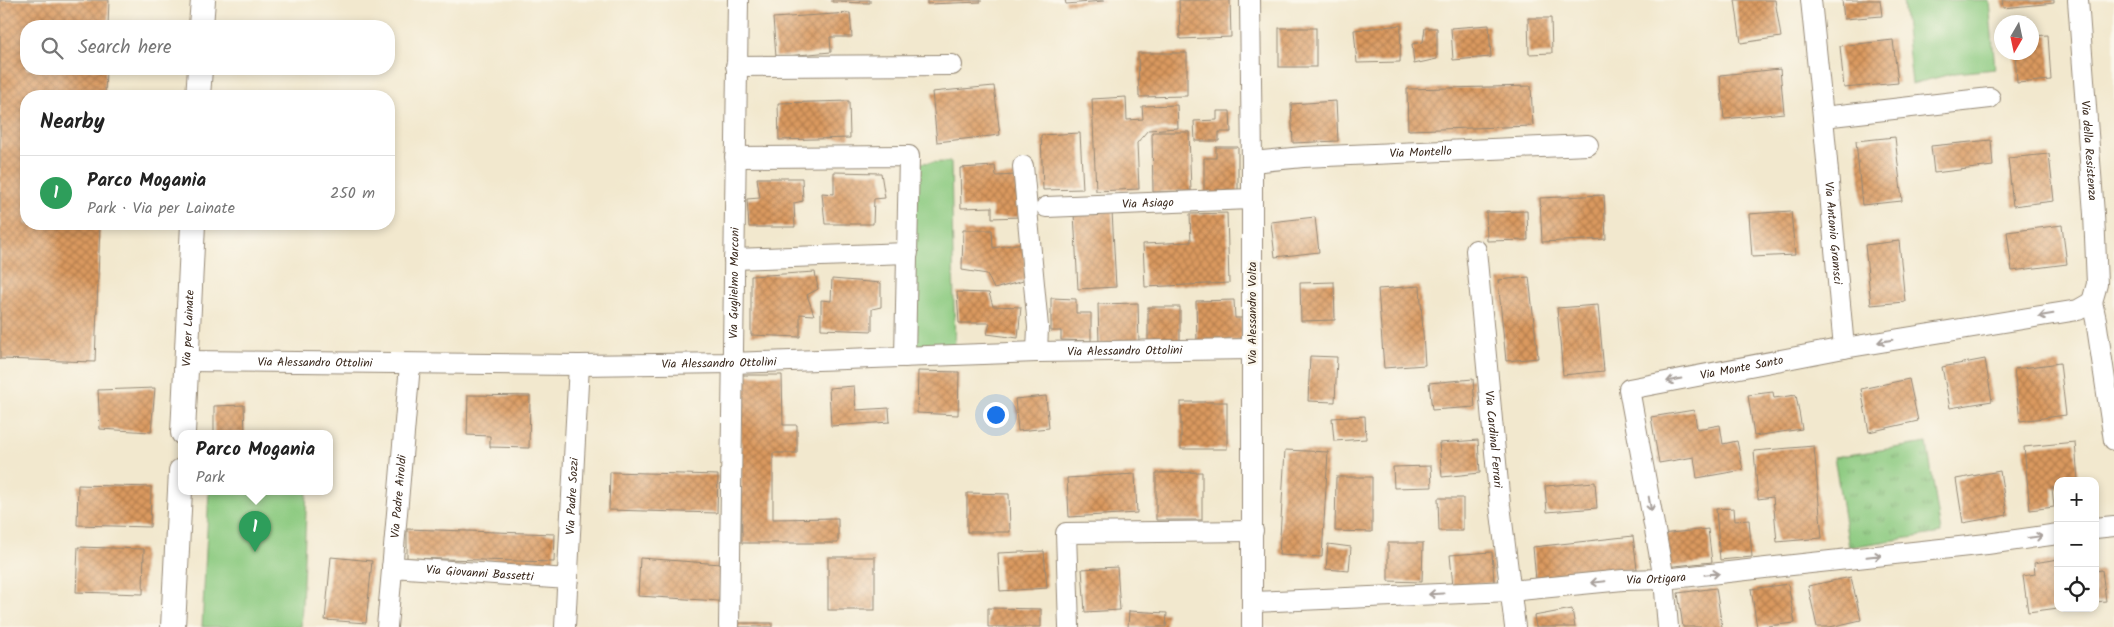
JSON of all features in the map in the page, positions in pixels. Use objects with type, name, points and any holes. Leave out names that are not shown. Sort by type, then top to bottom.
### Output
[{"type":"street","points":[[201,20],[202,0]]},
{"type":"street","name":"Via Guglielmo Marconi","points":[[729,627],[738,0]]},
{"type":"street","name":"Via Alessandro Volta","points":[[1250,0],[1252,627]]},
{"type":"street","name":"Via Antonio Gramsci","points":[[1810,0],[1823,116],[1844,348]]},
{"type":"street","name":"Via della Resistenza","points":[[2078,0],[2094,214],[2096,284],[2092,302]]},
{"type":"street","points":[[736,66],[952,65]]},
{"type":"street","points":[[198,90],[200,75]]},
{"type":"street","points":[[1823,116],[1990,98]]},
{"type":"street","name":"Via Montello","points":[[1252,162],[1303,157],[1588,145]]},
{"type":"street","points":[[735,157],[908,156],[905,357]]},
{"type":"street","points":[[1023,166],[1038,327],[1037,352]]},
{"type":"street","name":"Via Asiago","points":[[1046,207],[1251,199]]},
{"type":"street","name":"Via per Lainate","points":[[183,430],[193,230]]},
{"type":"street","name":"Via Cardinal Ferrari","points":[[1476,250],[1500,504],[1515,627]]},
{"type":"street","points":[[734,259],[908,253]]},
{"type":"street","points":[[2092,302],[2107,344],[2114,440]]},
{"type":"street","name":"Via Monte Santo","points":[[1668,627],[1664,579],[1629,389],[1844,348],[2078,310],[2092,302]]},
{"type":"street","name":"Via Alessandro Ottolini","points":[[187,361],[579,365],[732,363],[1037,352],[1252,349]]},
{"type":"street","name":"Via Padre Airoldi","points":[[387,627],[410,364]]},
{"type":"street","name":"Via Padre Sozzi","points":[[565,627],[579,365]]},
{"type":"street","points":[[173,627],[180,495]]},
{"type":"street","points":[[2099,528],[2114,526]]},
{"type":"street","points":[[1068,627],[1066,533],[1252,531]]},
{"type":"street","name":"Via Ortigara","points":[[1253,602],[1510,591],[1623,580],[1664,579],[1986,544],[2054,535]]},
{"type":"street","name":"Via Giovanni Bassetti","points":[[392,568],[568,579]]},
{"type":"green space","points":[[1903,0],[1989,0],[1995,69],[1955,73],[1912,84]]},
{"type":"green space","points":[[951,162],[955,350],[913,351],[909,163]]},
{"type":"green space","points":[[1927,443],[1941,533],[1849,547],[1834,457]]},
{"type":"green space","points":[[209,495],[307,495],[301,627],[202,627]]},
{"type":"building","points":[[0,0],[109,0],[108,20],[20,20],[20,75],[106,75],[105,90],[20,90],[20,230],[100,230],[95,362],[0,359]]},
{"type":"building","points":[[832,0],[870,0],[870,3],[832,2]]},
{"type":"building","points":[[927,0],[981,0],[981,2],[927,4]]},
{"type":"building","points":[[1065,0],[1104,0],[1104,1],[1066,4]]},
{"type":"building","points":[[1179,0],[1230,0],[1231,37],[1180,39]]},
{"type":"building","points":[[1735,0],[1775,0],[1781,37],[1741,43]]},
{"type":"building","points":[[1842,0],[1880,0],[1882,16],[1844,19]]},
{"type":"building","points":[[2002,0],[2054,0],[2054,3],[2003,8]]},
{"type":"building","points":[[850,13],[852,37],[830,37],[831,52],[776,57],[773,18]]},
{"type":"building","points":[[1528,18],[1551,18],[1552,53],[1529,54]]},
{"type":"building","points":[[1401,25],[1400,62],[1357,63],[1354,30]]},
{"type":"building","points":[[1489,25],[1491,57],[1453,60],[1451,28]]},
{"type":"building","points":[[1279,28],[1316,28],[1316,67],[1279,67]]},
{"type":"building","points":[[1425,28],[1437,28],[1437,59],[1414,64],[1412,44],[1423,42]]},
{"type":"building","points":[[2048,35],[2051,80],[2017,83],[2016,60],[2039,60],[2039,36]]},
{"type":"building","points":[[1893,40],[1898,83],[1844,88],[1840,46]]},
{"type":"building","points":[[1138,53],[1187,53],[1187,96],[1139,97]]},
{"type":"building","points":[[1780,69],[1784,113],[1724,119],[1720,75]]},
{"type":"building","points":[[994,86],[1000,135],[937,142],[932,92]]},
{"type":"building","points":[[1531,86],[1533,126],[1408,130],[1407,89]]},
{"type":"building","points":[[1126,97],[1127,120],[1143,119],[1142,106],[1177,105],[1178,128],[1148,130],[1137,143],[1139,189],[1096,191],[1092,99]]},
{"type":"building","points":[[849,101],[850,138],[779,140],[778,103]]},
{"type":"building","points":[[1336,101],[1338,141],[1293,143],[1291,104]]},
{"type":"building","points":[[1217,111],[1230,111],[1231,132],[1219,132],[1219,141],[1195,141],[1194,121],[1217,120]]},
{"type":"building","points":[[1152,132],[1189,132],[1191,191],[1153,192]]},
{"type":"building","points":[[1080,133],[1083,189],[1043,190],[1041,135]]},
{"type":"building","points":[[1895,137],[1902,201],[1862,205],[1856,141]]},
{"type":"building","points":[[1991,140],[1993,166],[1934,173],[1931,146]]},
{"type":"building","points":[[1216,147],[1238,147],[1238,194],[1204,194],[1204,158],[1216,158]]},
{"type":"building","points":[[2049,154],[2054,201],[2013,206],[2008,158]]},
{"type":"building","points":[[995,166],[996,176],[1018,175],[1020,217],[992,218],[992,207],[961,208],[960,168]]},
{"type":"building","points":[[834,172],[881,173],[885,198],[874,199],[873,224],[825,224],[822,193],[834,194]]},
{"type":"building","points":[[757,178],[802,178],[803,201],[794,203],[795,227],[749,227],[747,199],[760,198]]},
{"type":"building","points":[[1604,195],[1606,239],[1542,242],[1540,198]]},
{"type":"building","points":[[1112,211],[1116,287],[1078,289],[1074,213]]},
{"type":"building","points":[[1527,211],[1528,240],[1487,241],[1486,212]]},
{"type":"building","points":[[1791,211],[1795,255],[1752,257],[1749,214]]},
{"type":"building","points":[[1227,213],[1229,283],[1145,287],[1143,244],[1191,242],[1190,214]]},
{"type":"building","points":[[1315,217],[1319,252],[1275,257],[1271,222]]},
{"type":"building","points":[[2062,225],[2067,264],[2012,271],[2007,232]]},
{"type":"building","points":[[963,230],[992,230],[993,248],[1023,243],[1027,280],[994,289],[987,274],[962,270]]},
{"type":"building","points":[[1899,241],[1905,302],[1871,305],[1865,245]]},
{"type":"building","points":[[815,272],[818,289],[807,295],[814,315],[800,314],[800,337],[751,335],[751,276]]},
{"type":"building","points":[[1529,277],[1538,358],[1506,361],[1498,280]]},
{"type":"building","points":[[832,279],[881,283],[881,307],[872,309],[872,331],[821,329],[821,300],[831,301]]},
{"type":"building","points":[[1334,282],[1335,320],[1301,321],[1300,283]]},
{"type":"building","points":[[1420,286],[1425,365],[1384,368],[1378,289]]},
{"type":"building","points":[[957,292],[989,293],[993,306],[1021,307],[1018,338],[987,334],[990,323],[959,323]]},
{"type":"building","points":[[1051,298],[1076,299],[1076,313],[1091,313],[1091,341],[1061,340],[1061,331],[1051,331]]},
{"type":"building","points":[[1234,300],[1235,318],[1242,318],[1242,341],[1197,342],[1196,301]]},
{"type":"building","points":[[1138,303],[1139,343],[1099,344],[1098,304]]},
{"type":"building","points":[[1598,305],[1604,371],[1563,375],[1557,308]]},
{"type":"building","points":[[1148,307],[1180,307],[1180,341],[1148,341]]},
{"type":"building","points":[[1310,356],[1337,357],[1335,402],[1308,401]]},
{"type":"building","points":[[1985,359],[1992,401],[1950,408],[1942,367]]},
{"type":"building","points":[[2060,363],[2066,415],[2020,421],[2014,369]]},
{"type":"building","points":[[918,371],[959,372],[958,415],[917,413]]},
{"type":"building","points":[[740,375],[782,375],[783,425],[797,425],[797,453],[773,453],[773,519],[838,518],[838,543],[742,543]]},
{"type":"building","points":[[1473,379],[1475,407],[1432,410],[1429,383]]},
{"type":"building","points":[[1909,379],[1918,421],[1869,432],[1861,389]]},
{"type":"building","points":[[854,386],[856,410],[889,408],[890,422],[831,426],[829,388]]},
{"type":"building","points":[[155,388],[151,432],[100,429],[98,390]]},
{"type":"building","points":[[1773,392],[1774,398],[1796,395],[1802,429],[1754,436],[1748,395]]},
{"type":"building","points":[[468,395],[530,396],[529,448],[490,447],[490,436],[467,435]]},
{"type":"building","points":[[1046,396],[1049,428],[1018,431],[1015,399]]},
{"type":"building","points":[[1181,402],[1227,402],[1227,449],[1181,449]]},
{"type":"building","points":[[244,405],[245,430],[214,430],[214,406]]},
{"type":"building","points":[[1694,410],[1697,429],[1720,425],[1723,444],[1737,441],[1743,470],[1697,478],[1694,457],[1659,463],[1651,417]]},
{"type":"building","points":[[1365,416],[1366,439],[1334,441],[1332,418]]},
{"type":"building","points":[[1478,440],[1480,473],[1442,477],[1439,443]]},
{"type":"building","points":[[2075,442],[2078,477],[2054,477],[2054,488],[2052,488],[2054,507],[2030,510],[2024,447]]},
{"type":"building","points":[[1814,446],[1822,538],[1777,542],[1773,497],[1758,499],[1754,451]]},
{"type":"building","points":[[1285,450],[1328,452],[1322,557],[1279,555]]},
{"type":"building","points":[[1431,466],[1432,487],[1394,488],[1393,467]]},
{"type":"building","points":[[2000,471],[2007,515],[1963,523],[1956,479]]},
{"type":"building","points":[[610,472],[718,475],[717,513],[609,510]]},
{"type":"building","points":[[1202,472],[1202,520],[1156,520],[1156,473]]},
{"type":"building","points":[[1135,474],[1137,513],[1069,517],[1067,478]]},
{"type":"building","points":[[1336,477],[1372,477],[1372,532],[1335,531]]},
{"type":"building","points":[[1595,482],[1597,508],[1547,512],[1545,486]]},
{"type":"building","points":[[78,485],[151,487],[150,527],[77,525]]},
{"type":"building","points":[[967,493],[1009,494],[1010,532],[967,532]]},
{"type":"building","points":[[1438,498],[1463,498],[1463,531],[1439,531]]},
{"type":"building","points":[[1734,508],[1735,521],[1749,520],[1752,557],[1720,560],[1716,509]]},
{"type":"building","points":[[407,529],[555,534],[554,562],[407,558]]},
{"type":"building","points":[[1708,529],[1712,562],[1665,567],[1661,534]]},
{"type":"building","points":[[1633,536],[1637,569],[1536,580],[1533,547]]},
{"type":"building","points":[[1388,543],[1423,543],[1422,582],[1388,581]]},
{"type":"building","points":[[1328,544],[1351,547],[1349,571],[1326,569]]},
{"type":"building","points":[[78,547],[144,549],[143,594],[76,592]]},
{"type":"building","points":[[1044,551],[1047,588],[1000,591],[998,553]]},
{"type":"building","points":[[1492,552],[1494,583],[1453,586],[1450,555]]},
{"type":"building","points":[[331,557],[372,561],[366,623],[325,620]]},
{"type":"building","points":[[828,557],[875,557],[875,610],[828,610]]},
{"type":"building","points":[[640,558],[721,564],[719,601],[638,596]]},
{"type":"building","points":[[2054,560],[2054,609],[2028,612],[2023,576],[2035,574],[2034,563]]},
{"type":"building","points":[[1117,567],[1120,610],[1085,612],[1082,569]]},
{"type":"building","points":[[2099,570],[2102,570],[2106,601],[2099,602]]},
{"type":"building","points":[[1851,577],[1861,620],[1830,627],[1817,627],[1808,586]]},
{"type":"building","points":[[1788,584],[1795,623],[1757,627],[1751,589]]},
{"type":"building","points":[[1716,588],[1722,627],[1683,627],[1678,593]]},
{"type":"building","points":[[988,608],[1041,609],[1041,627],[988,627]]},
{"type":"building","points":[[1572,609],[1575,627],[1536,627],[1534,616]]},
{"type":"building","points":[[1129,611],[1167,613],[1166,627],[1128,627]]},
{"type":"building","points":[[736,623],[772,623],[772,627],[736,627]]},
{"type":"place","name":"Parco Mogania","points":[[255,552]]}]
